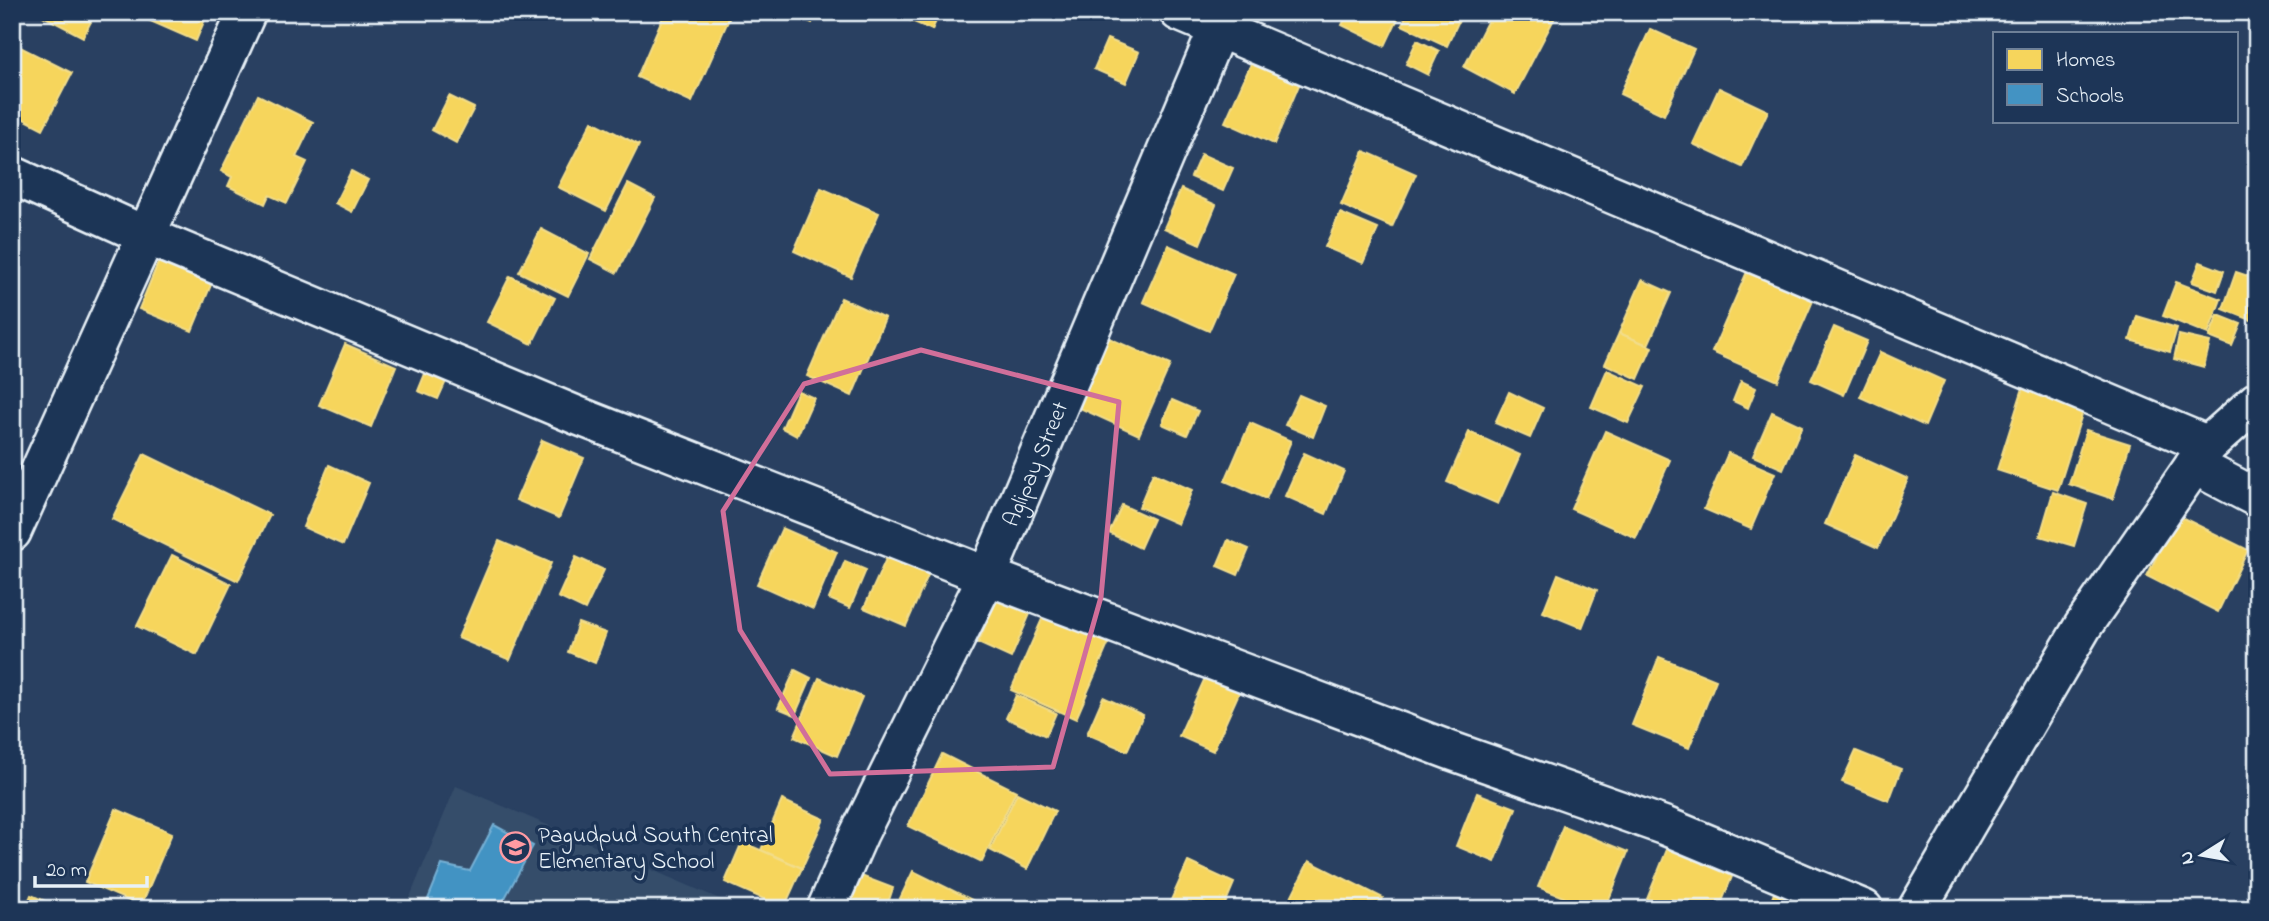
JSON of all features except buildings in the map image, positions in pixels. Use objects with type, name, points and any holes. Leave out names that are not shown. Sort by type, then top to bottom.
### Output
[{"type":"street","points":[[12,532],[247,12]]},
{"type":"street","points":[[1179,12],[1222,20],[2201,455],[2257,498]]},
{"type":"street","name":"Aglipay Street","points":[[826,909],[865,822],[987,576],[1222,20]]},
{"type":"street","points":[[12,175],[147,236],[576,415],[987,576],[1448,750],[1665,826],[1864,909]]},
{"type":"street","points":[[1917,909],[2083,626],[2201,455],[2257,401]]},
{"type":"highlighted area","points":[[921,350],[1119,402],[1101,597],[1053,767],[830,774],[740,630],[723,511],[804,384]]},
{"type":"shaded area","name":"Pagudpud South Central Elementary School","points":[[456,786],[743,909],[405,909]]},
{"type":"place","name":"Pagudpud South Central Elementary School","points":[[515,847]]}]
